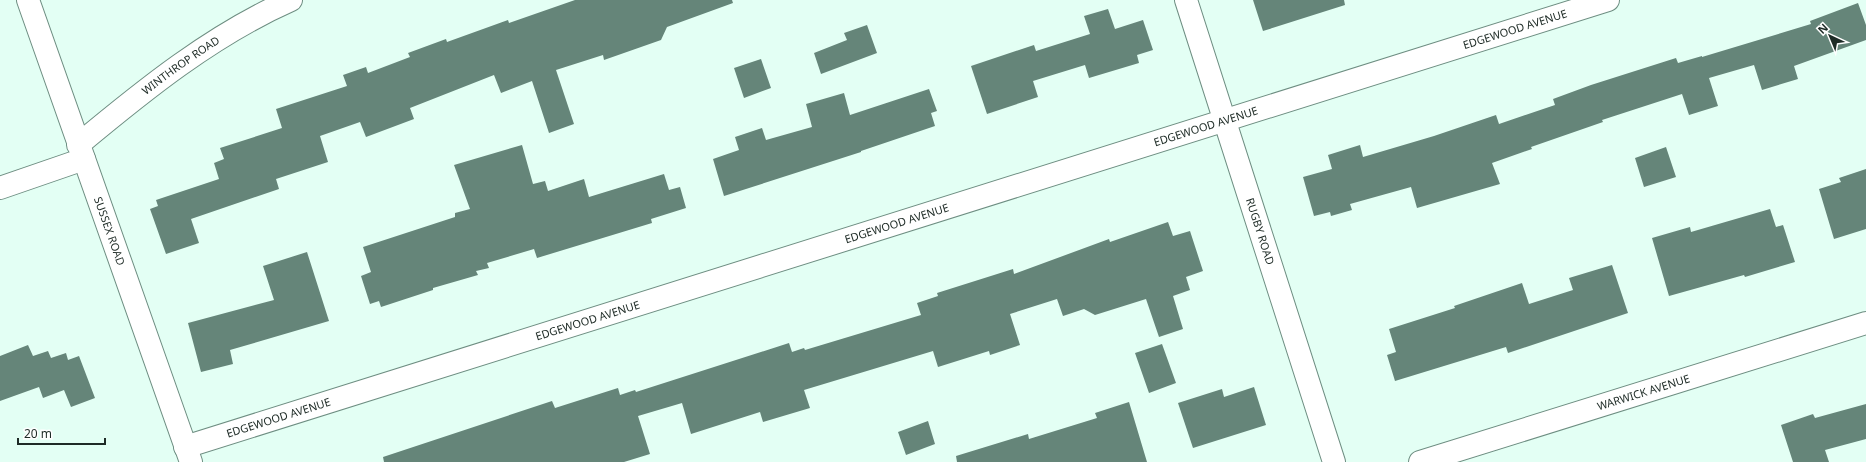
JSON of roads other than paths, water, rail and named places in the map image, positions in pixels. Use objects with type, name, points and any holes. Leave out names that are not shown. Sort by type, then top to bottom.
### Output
[{"type":"street","name":"SUSSEX ROAD","points":[[28,0],[188,455]]},
{"type":"street","name":"WINTHROP ROAD","points":[[0,188],[81,152],[144,90],[208,46],[291,0]]},
{"type":"street","name":"RUGBY ROAD","points":[[1186,0],[1334,462]]},
{"type":"street","name":"EDGEWOOD AVENUE","points":[[188,455],[1225,121],[1608,0]]},
{"type":"street","name":"WARWICK AVENUE","points":[[1420,462],[1866,323]]}]
